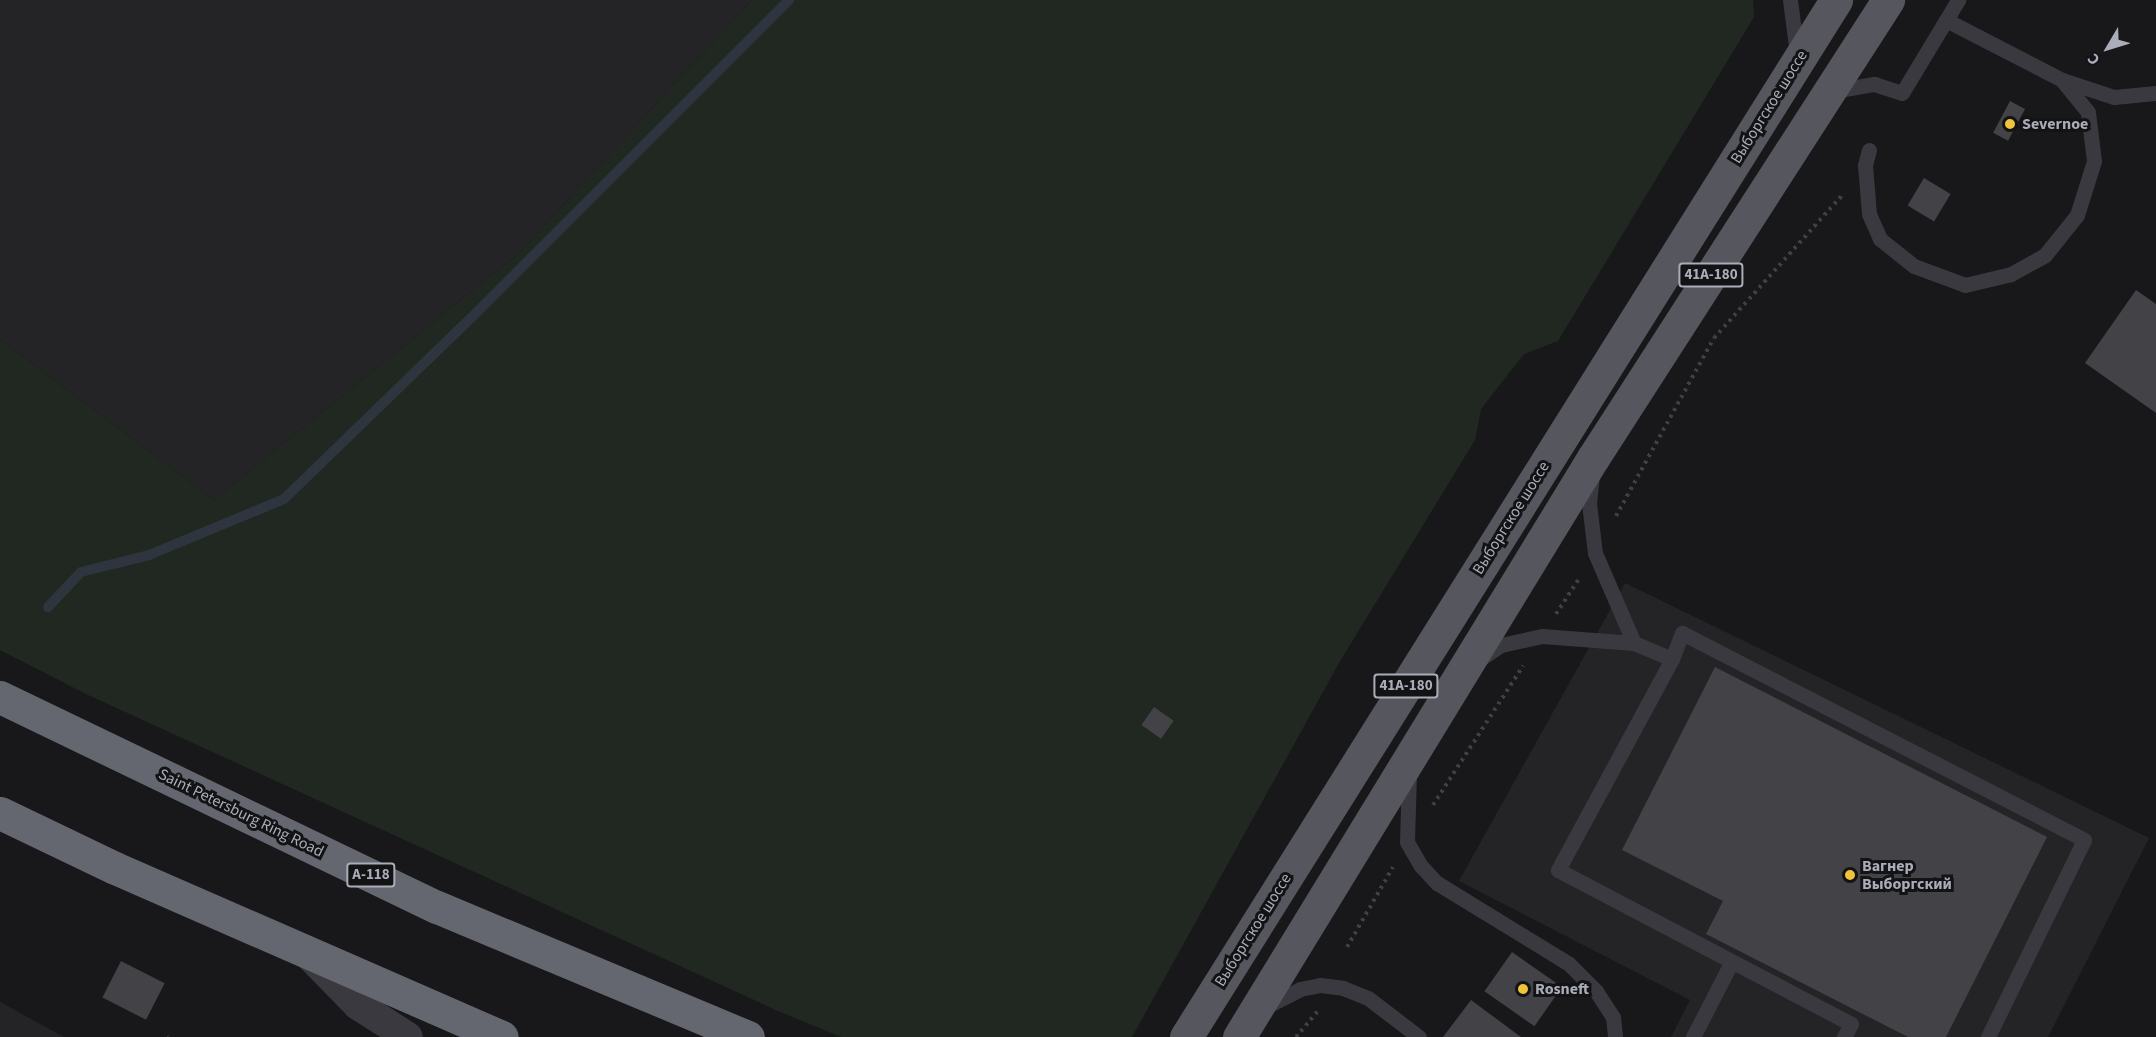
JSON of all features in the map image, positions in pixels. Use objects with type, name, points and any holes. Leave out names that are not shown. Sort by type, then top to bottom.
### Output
[{"type":"highway","name":"Saint Petersburg Ring Road","points":[[0,698],[437,907],[748,1037]]},
{"type":"highway","points":[[0,813],[115,867],[502,1037]]},
{"type":"main road","name":"Выборгское шоссе","points":[[1186,1037],[1836,0]]},
{"type":"main road","name":"41А-180","points":[[1245,1028],[1593,458],[1888,0]]},
{"type":"street","points":[[302,948],[358,1005],[408,1037]]},
{"type":"lane","points":[[1790,0],[1798,61]]},
{"type":"lane","points":[[1829,92],[1874,84],[1902,93],[1958,0]]},
{"type":"lane","points":[[1946,20],[2062,80],[2114,97],[2156,93]]},
{"type":"lane","points":[[1869,150],[1865,165],[1869,214],[1880,239],[1914,266],[1965,285],[2011,274],[2045,255],[2077,215],[2094,161],[2088,112],[2062,80]]},
{"type":"lane","points":[[1593,458],[1589,503],[1595,553],[1634,643]]},
{"type":"lane","points":[[1844,1037],[1851,1024],[1558,870],[1672,659],[1682,633],[2084,840],[1988,1037]]},
{"type":"lane","points":[[1464,670],[1501,645],[1542,636],[1634,643],[1672,659]]},
{"type":"lane","points":[[1410,760],[1407,842],[1421,866],[1437,883],[1569,964],[1596,991],[1613,1017],[1615,1037]]},
{"type":"lane","points":[[1693,1037],[1732,961]]},
{"type":"lane","points":[[1245,1028],[1275,1000],[1300,989],[1332,986],[1368,998],[1419,1037]]},
{"type":"shaded area","points":[[0,0],[752,0],[519,253],[214,500],[0,339]]},
{"type":"shaded area","points":[[752,0],[1753,0],[1754,17],[1558,341],[1524,354],[1481,409],[1475,440],[1339,663],[1132,1037],[841,1037],[778,1011],[86,694],[0,650],[0,339],[214,500],[519,253]]},
{"type":"shaded area","points":[[1625,583],[2149,838],[2048,1037],[1671,1037],[1690,1000],[1459,881]]},
{"type":"shaded area","points":[[0,1002],[64,1037],[0,1037]]},
{"type":"building","points":[[2010,101],[2025,109],[2008,141],[1993,133]]},
{"type":"building","points":[[1924,178],[1951,194],[1934,221],[1908,205]]},
{"type":"building","points":[[2136,290],[2156,304],[2156,413],[2085,363]]},
{"type":"building","name":"Вагнер Выборгский","points":[[1715,667],[2047,837],[1946,1037],[1908,1037],[1706,934],[1723,901],[1622,850]]},
{"type":"building","points":[[1154,707],[1174,721],[1161,739],[1141,725]]},
{"type":"building","name":"Rosneft","points":[[1512,952],[1562,987],[1534,1026],[1484,991]]},
{"type":"building","points":[[121,961],[165,983],[146,1020],[102,998]]},
{"type":"building","points":[[1471,1000],[1521,1037],[1443,1037]]},
{"type":"waterway","points":[[48,607],[81,572],[149,555],[284,499],[471,318],[789,0]]},
{"type":"place","name":"Severnoe","points":[[2010,124]]},
{"type":"place","name":"Вагнер Выборгский","points":[[1850,875]]},
{"type":"place","name":"Rosneft","points":[[1523,989]]}]
